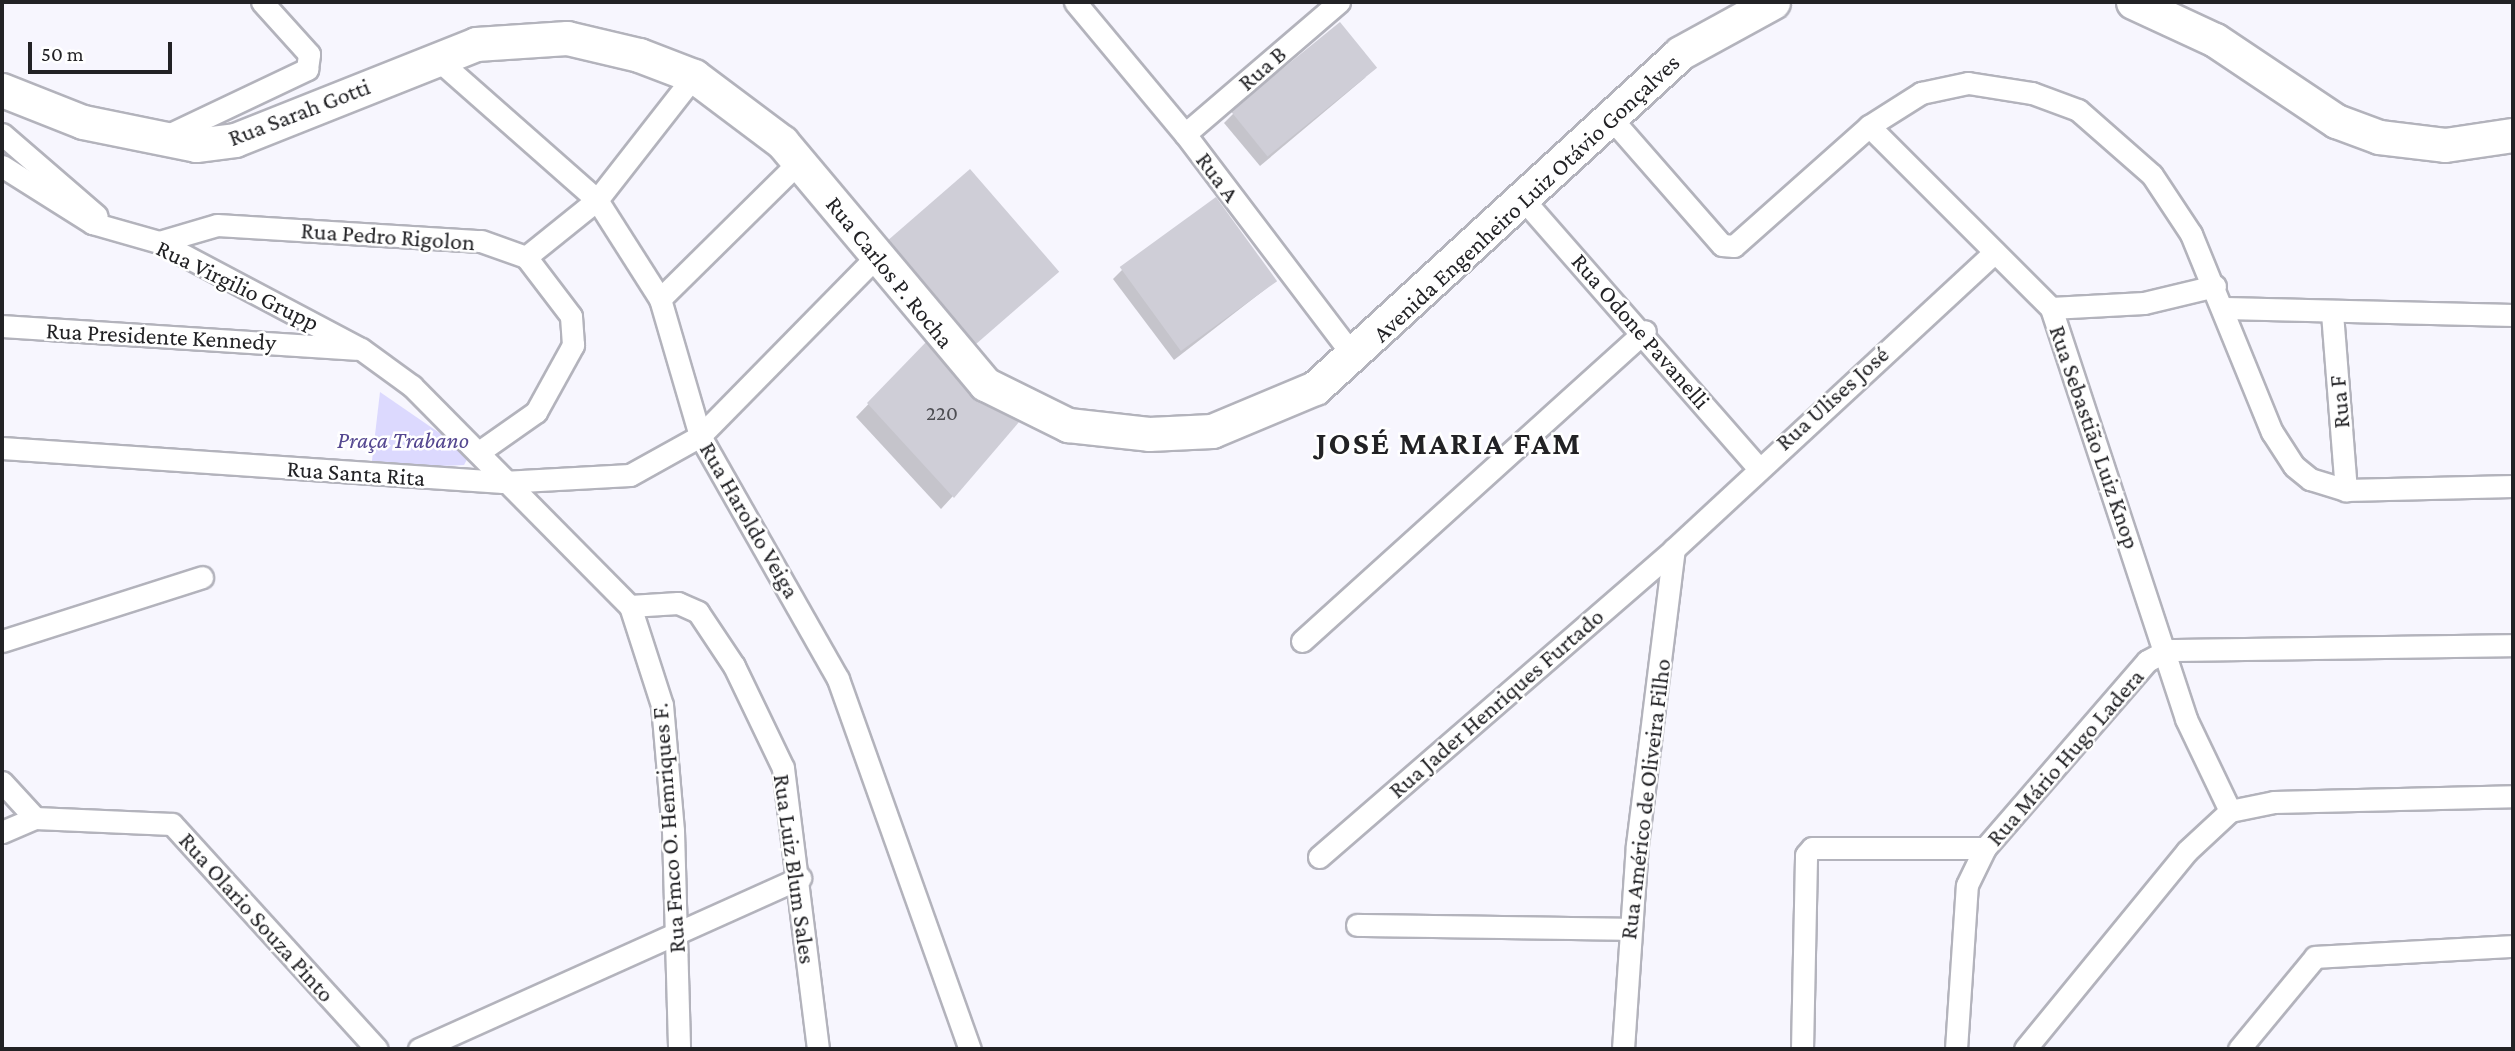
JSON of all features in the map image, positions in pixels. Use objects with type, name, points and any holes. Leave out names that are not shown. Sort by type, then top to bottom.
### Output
[{"type":"main road","name":"Avenida Engenheiro Luiz Otávio Gonçalves","points":[[1354,357],[1609,116],[1680,53],[1773,2]]},
{"type":"main road","points":[[2133,2],[2215,40],[2336,121],[2379,137],[2445,145],[2513,135]]},
{"type":"main road","name":"Rua Carlos P. Rocha","points":[[435,57],[519,38],[567,38],[694,76],[801,160],[985,384],[1068,425],[1150,434],[1212,431],[1268,413],[1354,357]]},
{"type":"main road","name":"Rua Sarah Gotti","points":[[2,90],[83,122],[158,141],[235,140],[435,57]]},
{"type":"street","name":"Rua Sarah Gotti","points":[[158,141],[307,69],[309,54],[262,2]]},
{"type":"street","name":"Rua A","points":[[1075,2],[1185,134],[1354,357]]},
{"type":"street","name":"Rua B","points":[[1185,134],[1339,2]]},
{"type":"street","name":"Rua Haroldo Veiga","points":[[435,57],[597,200],[660,299],[700,436],[838,679],[970,1049]]},
{"type":"street","points":[[479,452],[536,412],[573,345],[571,316],[526,257],[597,200],[694,76]]},
{"type":"street","points":[[1609,116],[1723,245],[1746,242],[1869,126],[1921,93],[1968,83],[2032,93],[2078,110],[2152,175],[2215,286],[2272,432],[2310,479],[2346,490],[2513,486]]},
{"type":"street","name":"Rua Sebastião Luiz Knop","points":[[1869,126],[2051,308],[2168,650],[2186,719],[2230,811]]},
{"type":"street","points":[[2,134],[114,231]]},
{"type":"street","points":[[660,299],[801,160]]},
{"type":"street","name":"Rua Virgilio Grupp","points":[[2,166],[76,215],[114,231],[159,242],[361,349]]},
{"type":"street","name":"Rua Odone Pavanelli","points":[[1522,198],[1645,331],[1757,466]]},
{"type":"street","name":"Rua Pedro Rigolon","points":[[159,242],[217,225],[481,241],[526,257]]},
{"type":"street","name":"Rua Ulises José","points":[[1674,549],[1757,466],[1995,252]]},
{"type":"street","name":"Rua Santa Rita","points":[[2,448],[503,482],[630,475],[700,436],[878,255]]},
{"type":"street","points":[[2051,308],[2144,303],[2215,286]]},
{"type":"street","points":[[2225,308],[2332,313],[2513,315]]},
{"type":"street","name":"Rua F","points":[[2332,313],[2346,490]]},
{"type":"street","name":"Rua Presidente Kennedy","points":[[2,326],[361,349]]},
{"type":"street","points":[[1302,641],[1645,331]]},
{"type":"street","name":"Rua Fmco O. Hemriques F.","points":[[361,349],[412,386],[479,452],[503,482],[630,606],[662,705],[677,936],[678,1049]]},
{"type":"street","name":"Rua Jader Henriques Furtado","points":[[1319,857],[1674,549]]},
{"type":"street","name":"Rua Américo de Oliveira Filho","points":[[1623,1049],[1629,929],[1674,549]]},
{"type":"street","points":[[2,641],[202,577]]},
{"type":"street","name":"Rua Luiz Blum Sales","points":[[630,606],[677,603],[698,612],[734,666],[783,768],[800,878],[818,1049]]},
{"type":"street","name":"Rua Mário Hugo Ladera","points":[[1956,1049],[1960,919],[1985,848],[2121,685],[2168,650],[2513,645]]},
{"type":"street","points":[[2,782],[36,818],[2,832]]},
{"type":"street","points":[[2025,1049],[2187,851],[2230,811],[2274,802],[2513,796]]},
{"type":"street","name":"Rua Olario Souza Pinto","points":[[36,818],[172,824],[377,1049]]},
{"type":"street","points":[[1802,1049],[1806,856],[1812,848],[1985,848]]},
{"type":"street","points":[[419,1049],[458,1042],[800,878]]},
{"type":"street","points":[[1357,925],[1629,929]]},
{"type":"street","points":[[2239,1049],[2315,957],[2513,946]]},
{"type":"green space","name":"Praça Trabano","points":[[380,392],[470,454],[464,465],[371,469]]},
{"type":"building","points":[[1340,22],[1377,68],[1268,157],[1230,111]]},
{"type":"building","points":[[970,169],[1059,272],[973,346],[884,244]]},
{"type":"building","points":[[1216,197],[1277,281],[1181,351],[1120,267]]},
{"type":"building","points":[[928,340],[1019,422],[954,498],[867,403]]},
{"type":"district","name":"JOSÉ MARIA FAM","points":[[1449,443]]}]
